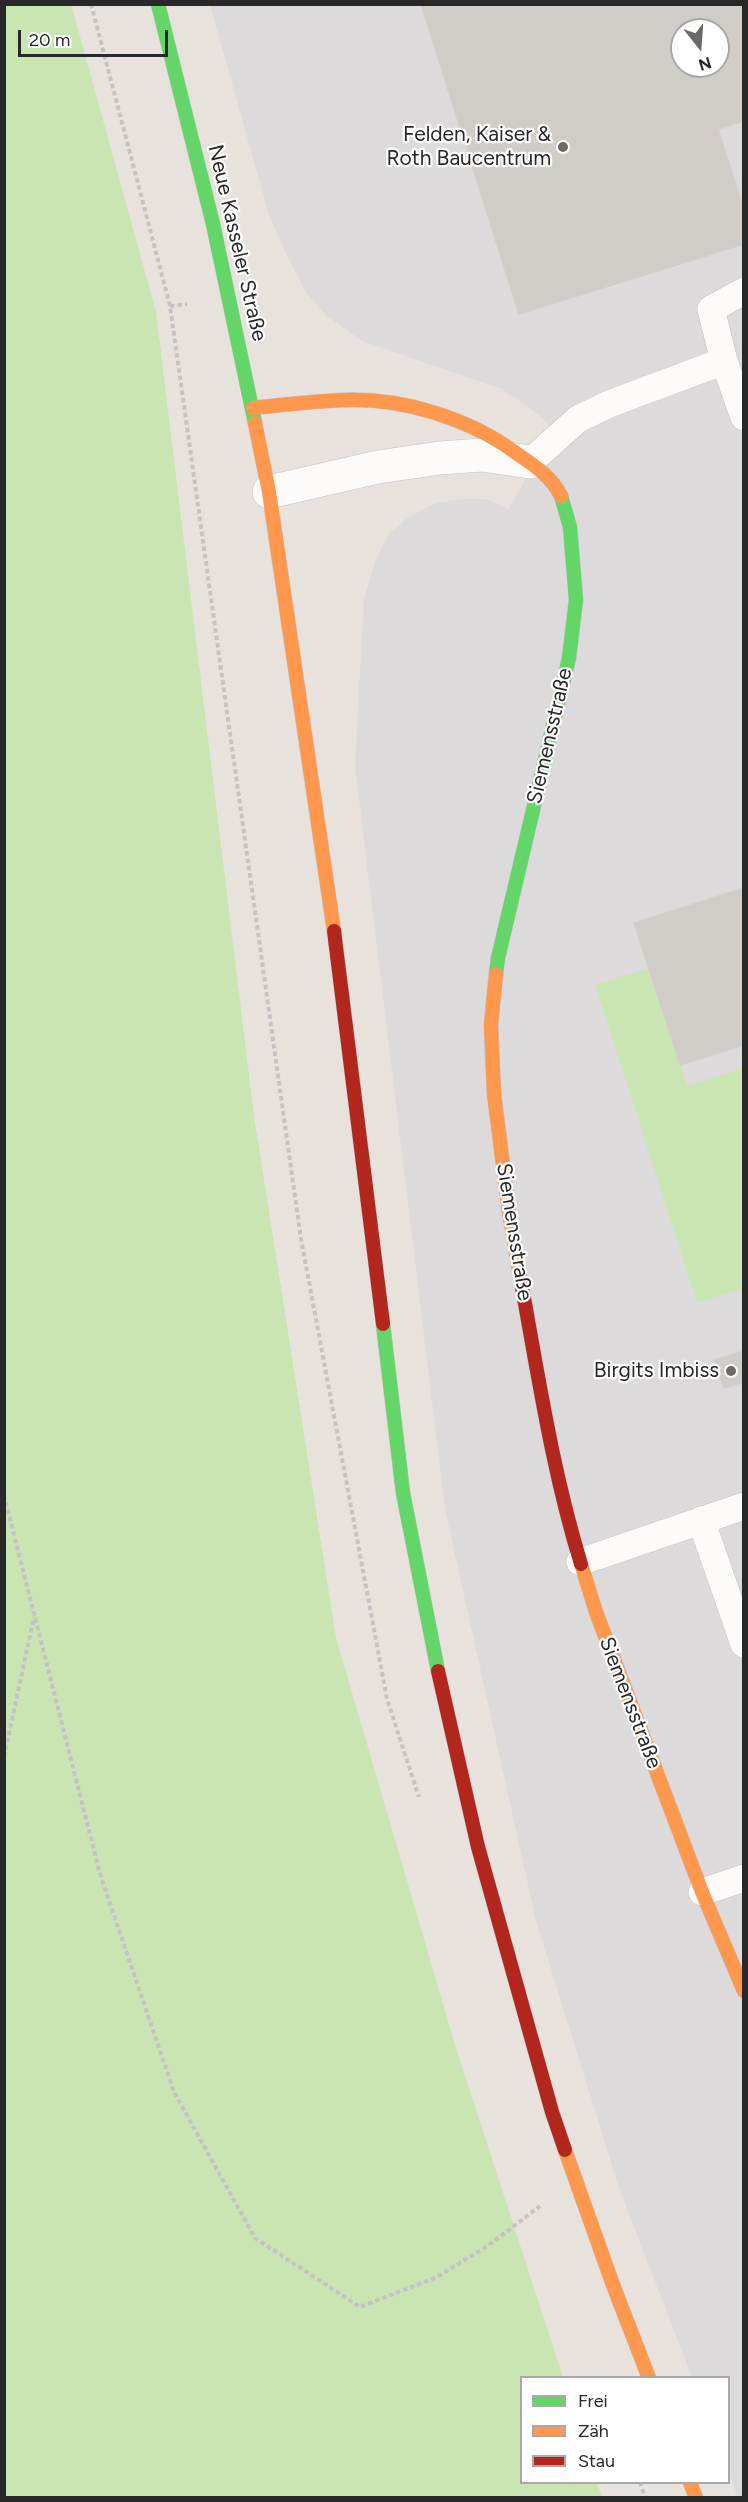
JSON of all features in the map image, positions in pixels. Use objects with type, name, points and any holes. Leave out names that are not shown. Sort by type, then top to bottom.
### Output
[{"type":"main road","name":"Neue Kasseler Straße","points":[[158,4],[213,224],[269,492],[342,985],[403,1493],[444,1704],[478,1847],[552,2112],[613,2285],[648,2376]]},
{"type":"main road","name":"Siemensstraße","points":[[253,408],[346,400],[417,407],[459,421],[500,441],[548,475],[561,495],[570,527],[576,600],[569,658],[498,958],[491,1025],[493,1083],[511,1223],[554,1459],[580,1563],[596,1612],[702,1892],[744,1990]]},
{"type":"street","points":[[269,492],[378,467],[440,458],[482,456],[530,462]]},
{"type":"lane","points":[[744,291],[711,309],[724,361],[744,417]]},
{"type":"lane","points":[[530,462],[578,419],[609,404],[724,361]]},
{"type":"lane","points":[[580,1563],[744,1506]]},
{"type":"lane","points":[[701,1520],[744,1644]]},
{"type":"lane","points":[[702,1892],[744,1878]]},
{"type":"path","points":[[91,4],[170,306],[301,1239],[387,1699],[420,1801]]},
{"type":"path","points":[[4,1495],[100,1874],[174,2092],[255,2238],[360,2307],[437,2277],[489,2245],[549,2199]]},
{"type":"path","points":[[4,1757],[34,1617]]},
{"type":"shaded area","points":[[210,5],[743,5],[743,2497],[738,2497],[730,2476],[730,2376],[692,2376],[620,2191],[536,1921],[445,1509],[355,766],[364,599],[375,561],[388,535],[406,519],[436,503],[463,499],[486,499],[509,509],[553,429],[539,415],[502,389],[362,341],[326,315],[307,294],[269,215]]},
{"type":"green space","points":[[71,4],[156,312],[254,1116],[336,1638],[455,2045],[563,2376],[520,2376],[520,2484],[597,2484],[602,2497],[5,2497],[4,5]]},
{"type":"green space","points":[[649,968],[687,1086],[743,1068],[743,1288],[697,1303],[595,985]]},
{"type":"building","name":"Felden, Kaiser & Roth Baucentrum","points":[[421,4],[744,4],[744,121],[603,166],[638,277],[519,314]]},
{"type":"building","points":[[718,129],[744,210],[744,244],[638,277],[603,166]]},
{"type":"building","points":[[744,888],[744,1045],[680,1065],[634,923]]},
{"type":"building","name":"Birgits Imbiss","points":[[744,1351],[744,1382],[724,1388],[714,1360]]},
{"type":"traffic: fast","points":[[158,4],[213,224],[255,423]]},
{"type":"traffic: fast","points":[[496,974],[569,658],[576,600],[570,527],[561,496]]},
{"type":"traffic: fast","points":[[383,1324],[403,1493],[438,1671]]},
{"type":"traffic: slow","points":[[253,408],[321,401],[366,400],[434,413],[477,430],[530,462],[542,472],[561,496]]},
{"type":"traffic: slow","points":[[255,423],[269,492],[334,931]]},
{"type":"traffic: slow","points":[[496,974],[491,1025],[494,1094],[509,1212],[522,1287]]},
{"type":"traffic: slow","points":[[581,1564],[596,1612],[702,1892],[744,1991]]},
{"type":"traffic: slow","points":[[565,2150],[648,2376]]},
{"type":"traffic: slow","points":[[691,2484],[696,2498]]},
{"type":"traffic: jam","points":[[334,931],[383,1324]]},
{"type":"traffic: jam","points":[[522,1287],[562,1495],[581,1564]]},
{"type":"traffic: jam","points":[[438,1671],[478,1847],[552,2112],[565,2150]]},
{"type":"place","name":"Felden, Kaiser & Roth Baucentrum","points":[[563,147]]},
{"type":"place","name":"Birgits Imbiss","points":[[731,1371]]}]
